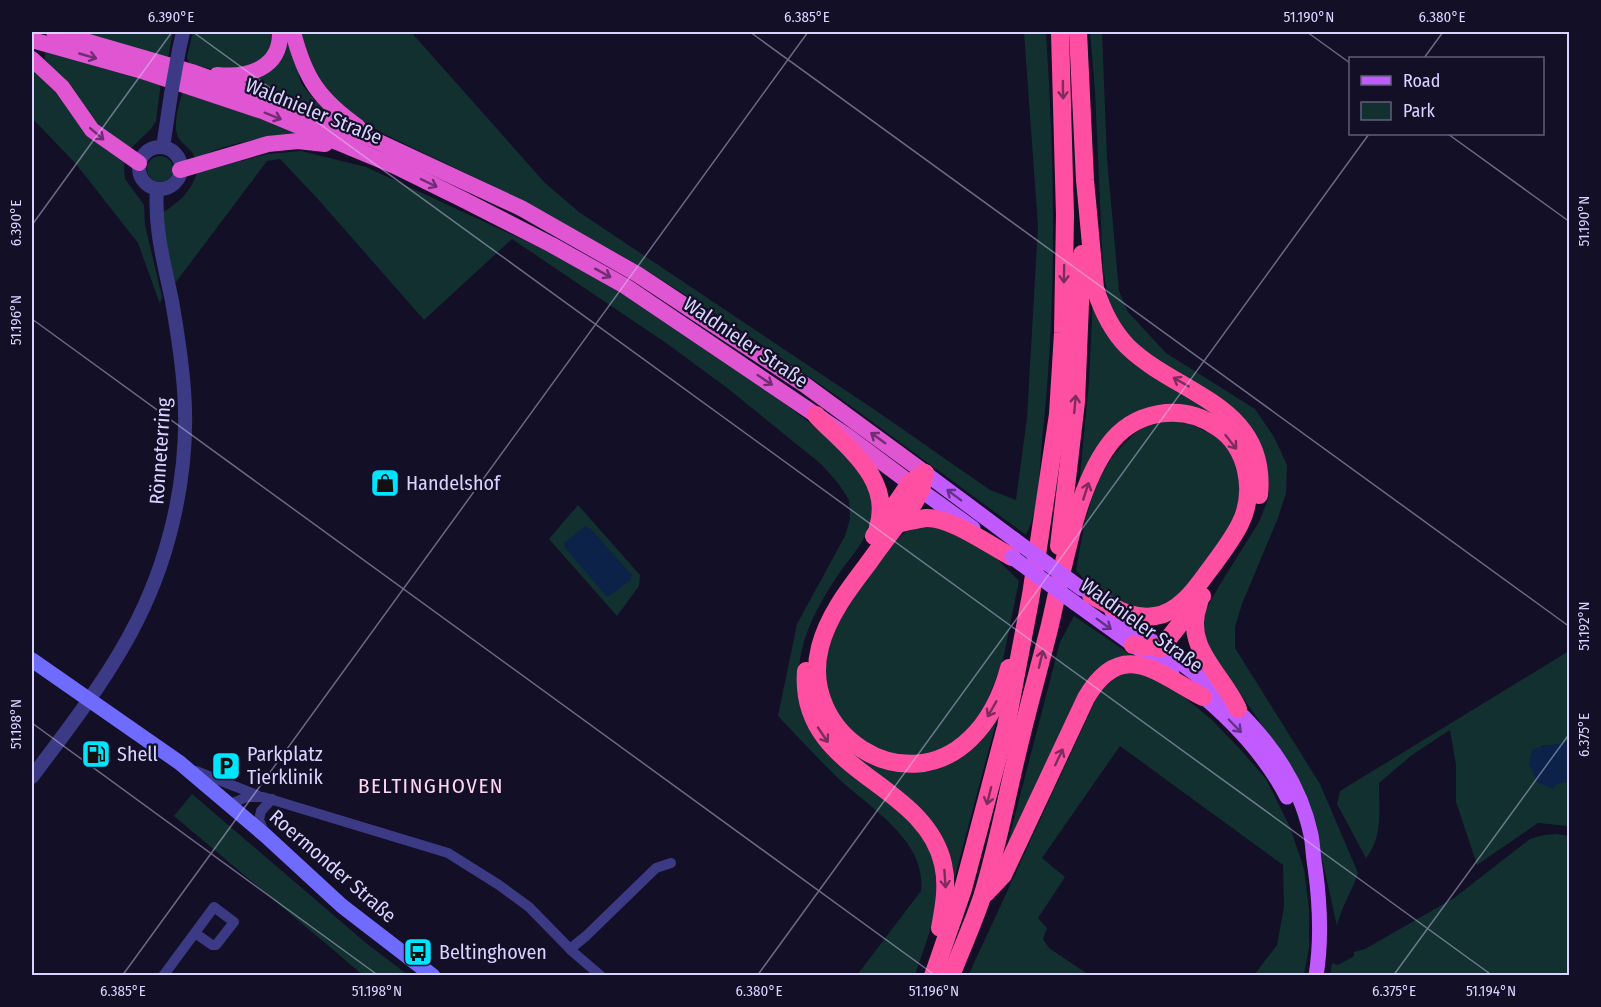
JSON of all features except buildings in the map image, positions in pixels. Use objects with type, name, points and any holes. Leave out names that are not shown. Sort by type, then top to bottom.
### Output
[{"type":"highway","name":"Waldnieler Straße","points":[[54,32],[195,73],[274,100],[377,150],[625,286],[919,482]]},
{"type":"highway","points":[[195,73],[241,76],[254,72],[269,61],[278,47],[280,32]]},
{"type":"highway","points":[[293,32],[303,68],[320,94],[377,150]]},
{"type":"highway","points":[[933,975],[963,889],[1006,727],[1031,595],[1058,414],[1063,333],[1065,175],[1060,32]]},
{"type":"highway","points":[[1077,32],[1085,180],[1095,288],[1107,320],[1116,335],[1129,348],[1226,412],[1242,429],[1253,447],[1260,469],[1258,503],[1251,522],[1237,547],[1161,648],[1133,645]]},
{"type":"highway","name":"Waldnieler Straße","points":[[32,40],[139,70],[377,150],[521,208],[636,273],[805,385],[919,482]]},
{"type":"highway","points":[[32,59],[62,87],[92,130],[140,163]]},
{"type":"highway","points":[[180,170],[268,144],[298,141],[377,150]]},
{"type":"highway","points":[[1049,629],[1076,402],[1085,180]]},
{"type":"highway","points":[[951,975],[981,899],[994,857],[1016,756],[1073,530],[1091,476],[1119,432],[1147,417],[1164,413],[1184,413],[1218,427],[1232,439],[1242,457],[1248,476],[1245,511],[1236,532],[1196,588],[1173,610],[1152,617],[1132,616],[1083,596]]},
{"type":"highway","points":[[816,415],[859,457],[876,485],[881,503],[877,532]]},
{"type":"highway","points":[[919,482],[897,524],[838,606],[825,632],[817,662],[819,692],[828,715],[846,738],[868,753],[900,763],[932,760],[950,753],[968,741],[980,729],[993,708],[1007,676],[1031,595]]},
{"type":"highway","points":[[919,482],[877,532],[822,612],[808,653],[806,679],[807,698],[819,730],[831,746],[846,761],[911,812],[929,833],[936,846],[945,873],[945,904],[926,975]]},
{"type":"highway","points":[[897,524],[925,518],[942,521],[1014,548]]},
{"type":"highway","points":[[1203,594],[1196,615],[1196,637],[1201,652],[1232,695],[1238,709]]},
{"type":"highway","points":[[981,899],[1003,875],[1086,698],[1104,674],[1125,665],[1148,666],[1203,697]]},
{"type":"main road","name":"Waldnieler Straße","points":[[919,482],[1014,548],[1045,561],[1133,645],[1203,697],[1235,726],[1278,780],[1314,858]]},
{"type":"main road","name":"Waldnieler Straße","points":[[1014,548],[1042,579],[1083,596],[1161,648],[1213,687],[1238,709],[1265,741],[1296,791],[1308,826],[1314,858],[1320,926],[1320,953],[1316,975]]},
{"type":"main road","name":"Roermonder Straße","points":[[32,660],[180,763],[230,804],[342,906],[433,975]]},
{"type":"street","points":[[163,147],[183,32]]},
{"type":"street","points":[[163,147],[169,149],[178,158],[180,170],[175,182],[164,189],[157,189],[150,187],[141,176],[140,163],[142,157],[151,149],[163,147]]},
{"type":"street","name":"Rönneterring","points":[[32,777],[90,699],[139,618],[164,555],[177,506],[184,450],[184,392],[172,302],[159,242],[155,209],[157,189]]},
{"type":"street","points":[[180,763],[210,778],[267,798],[448,853],[529,907],[570,949],[601,975]]},
{"type":"street","points":[[230,804],[247,796],[267,798]]},
{"type":"street","points":[[266,836],[258,819],[267,798]]},
{"type":"street","points":[[570,949],[656,868],[671,863]]},
{"type":"street","points":[[163,975],[195,933]]},
{"type":"green space","points":[[82,32],[173,32],[168,58]]},
{"type":"green space","points":[[193,32],[275,32],[274,43],[259,64],[222,72],[189,63],[187,57]]},
{"type":"green space","points":[[288,32],[301,83],[312,97],[338,121],[237,81],[254,75]]},
{"type":"green space","points":[[300,32],[411,32],[545,183],[579,212],[875,410],[990,490],[1016,500],[1027,418],[1038,226],[1024,32],[1046,32],[1053,185],[1050,339],[1038,489],[1034,513],[1026,535],[837,396],[727,321],[628,259],[491,185],[386,135],[355,117],[316,81]]},
{"type":"green space","points":[[1090,32],[1102,32],[1107,158],[1119,291],[1128,312],[1166,353],[1255,409],[1274,437],[1287,465],[1286,493],[1242,604],[1235,627],[1235,648],[1320,784],[1358,873],[1337,926],[1314,823],[1294,771],[1205,643],[1204,614],[1259,522],[1269,497],[1267,465],[1259,440],[1231,406],[1218,396],[1175,372],[1130,340],[1109,304],[1103,268]]},
{"type":"green space","points":[[46,49],[161,82],[156,121],[131,148],[125,158],[124,168],[125,179],[144,205],[145,225],[162,297],[160,304],[138,243],[76,164],[32,118],[32,65],[42,71]]},
{"type":"green space","points":[[183,90],[306,134],[236,144],[195,159],[176,132],[177,113]]},
{"type":"green space","points":[[301,151],[366,167],[558,256],[627,297],[714,354],[792,409],[857,464],[876,504],[874,514],[862,542],[830,587],[810,625],[801,652],[799,681],[806,720],[817,741],[833,758],[910,822],[925,841],[935,863],[937,899],[930,932],[915,975],[857,975],[921,891],[920,873],[915,856],[894,827],[839,779],[778,716],[797,624],[845,536],[850,519],[849,500],[838,483],[821,464],[726,387],[666,343],[512,239],[424,320],[280,159],[267,161],[173,286],[162,213],[183,196],[197,173],[267,154]]},
{"type":"green space","points":[[160,156],[169,160],[173,169],[169,178],[160,182],[151,178],[147,169],[151,160]]},
{"type":"green space","points":[[1093,298],[1102,322],[1199,397],[1226,428],[1138,414],[1078,496],[1089,382]]},
{"type":"green space","points":[[1170,421],[1188,423],[1219,438],[1231,453],[1239,476],[1239,499],[1228,533],[1174,601],[1147,610],[1116,602],[1087,583],[1076,570],[1086,519],[1104,470],[1113,456],[1138,431]]},
{"type":"green space","points":[[578,505],[640,575],[639,586],[617,616],[549,539]]},
{"type":"green space","points":[[925,525],[957,533],[993,555],[1019,581],[1003,660],[984,709],[965,733],[945,747],[920,757],[889,754],[851,735],[825,692],[827,645],[838,618],[893,542],[906,532]]},
{"type":"green space","points":[[1074,616],[1137,659],[1104,669],[1001,869],[1060,642]]},
{"type":"green space","points":[[1569,651],[1569,741],[1557,745],[1541,746],[1556,784],[1569,781],[1569,826],[1538,823],[1477,865],[1456,802],[1456,765],[1450,730],[1412,755],[1379,783],[1378,832],[1366,858],[1337,804],[1340,791]]},
{"type":"green space","points":[[816,655],[843,742],[942,764],[1001,704],[951,891],[945,855],[843,751]]},
{"type":"green space","points":[[1137,670],[1168,684],[1211,719],[1266,779],[1290,827],[1304,869],[1309,909],[1309,948],[1304,975],[1254,975],[1277,945],[1284,907],[1283,865],[1120,746],[1042,858],[1065,877],[1038,918],[1047,928],[1043,939],[1049,948],[1089,975],[968,976],[1098,695],[1114,676]]},
{"type":"green space","points":[[192,794],[366,943],[408,975],[363,975],[174,816]]},
{"type":"green space","points":[[1556,834],[1569,836],[1569,975],[1330,975],[1332,963],[1338,965],[1354,956],[1354,952],[1365,949],[1454,898],[1530,839]]},
{"type":"water","points":[[585,526],[591,529],[632,575],[630,581],[609,596],[605,595],[565,548],[564,543]]},
{"type":"water","points":[[1569,741],[1569,781],[1556,784],[1553,789],[1537,782],[1529,764],[1532,750]]},
{"type":"place","name":"Handelshof","points":[[385,483]]},
{"type":"place","name":"Shell","points":[[96,754]]},
{"type":"place","name":"Parkplatz Tierklinik","points":[[226,766]]},
{"type":"place","name":"Beltinghoven","points":[[418,952]]},
{"type":"district","name":"BELTINGHOVEN","points":[[431,786]]}]
